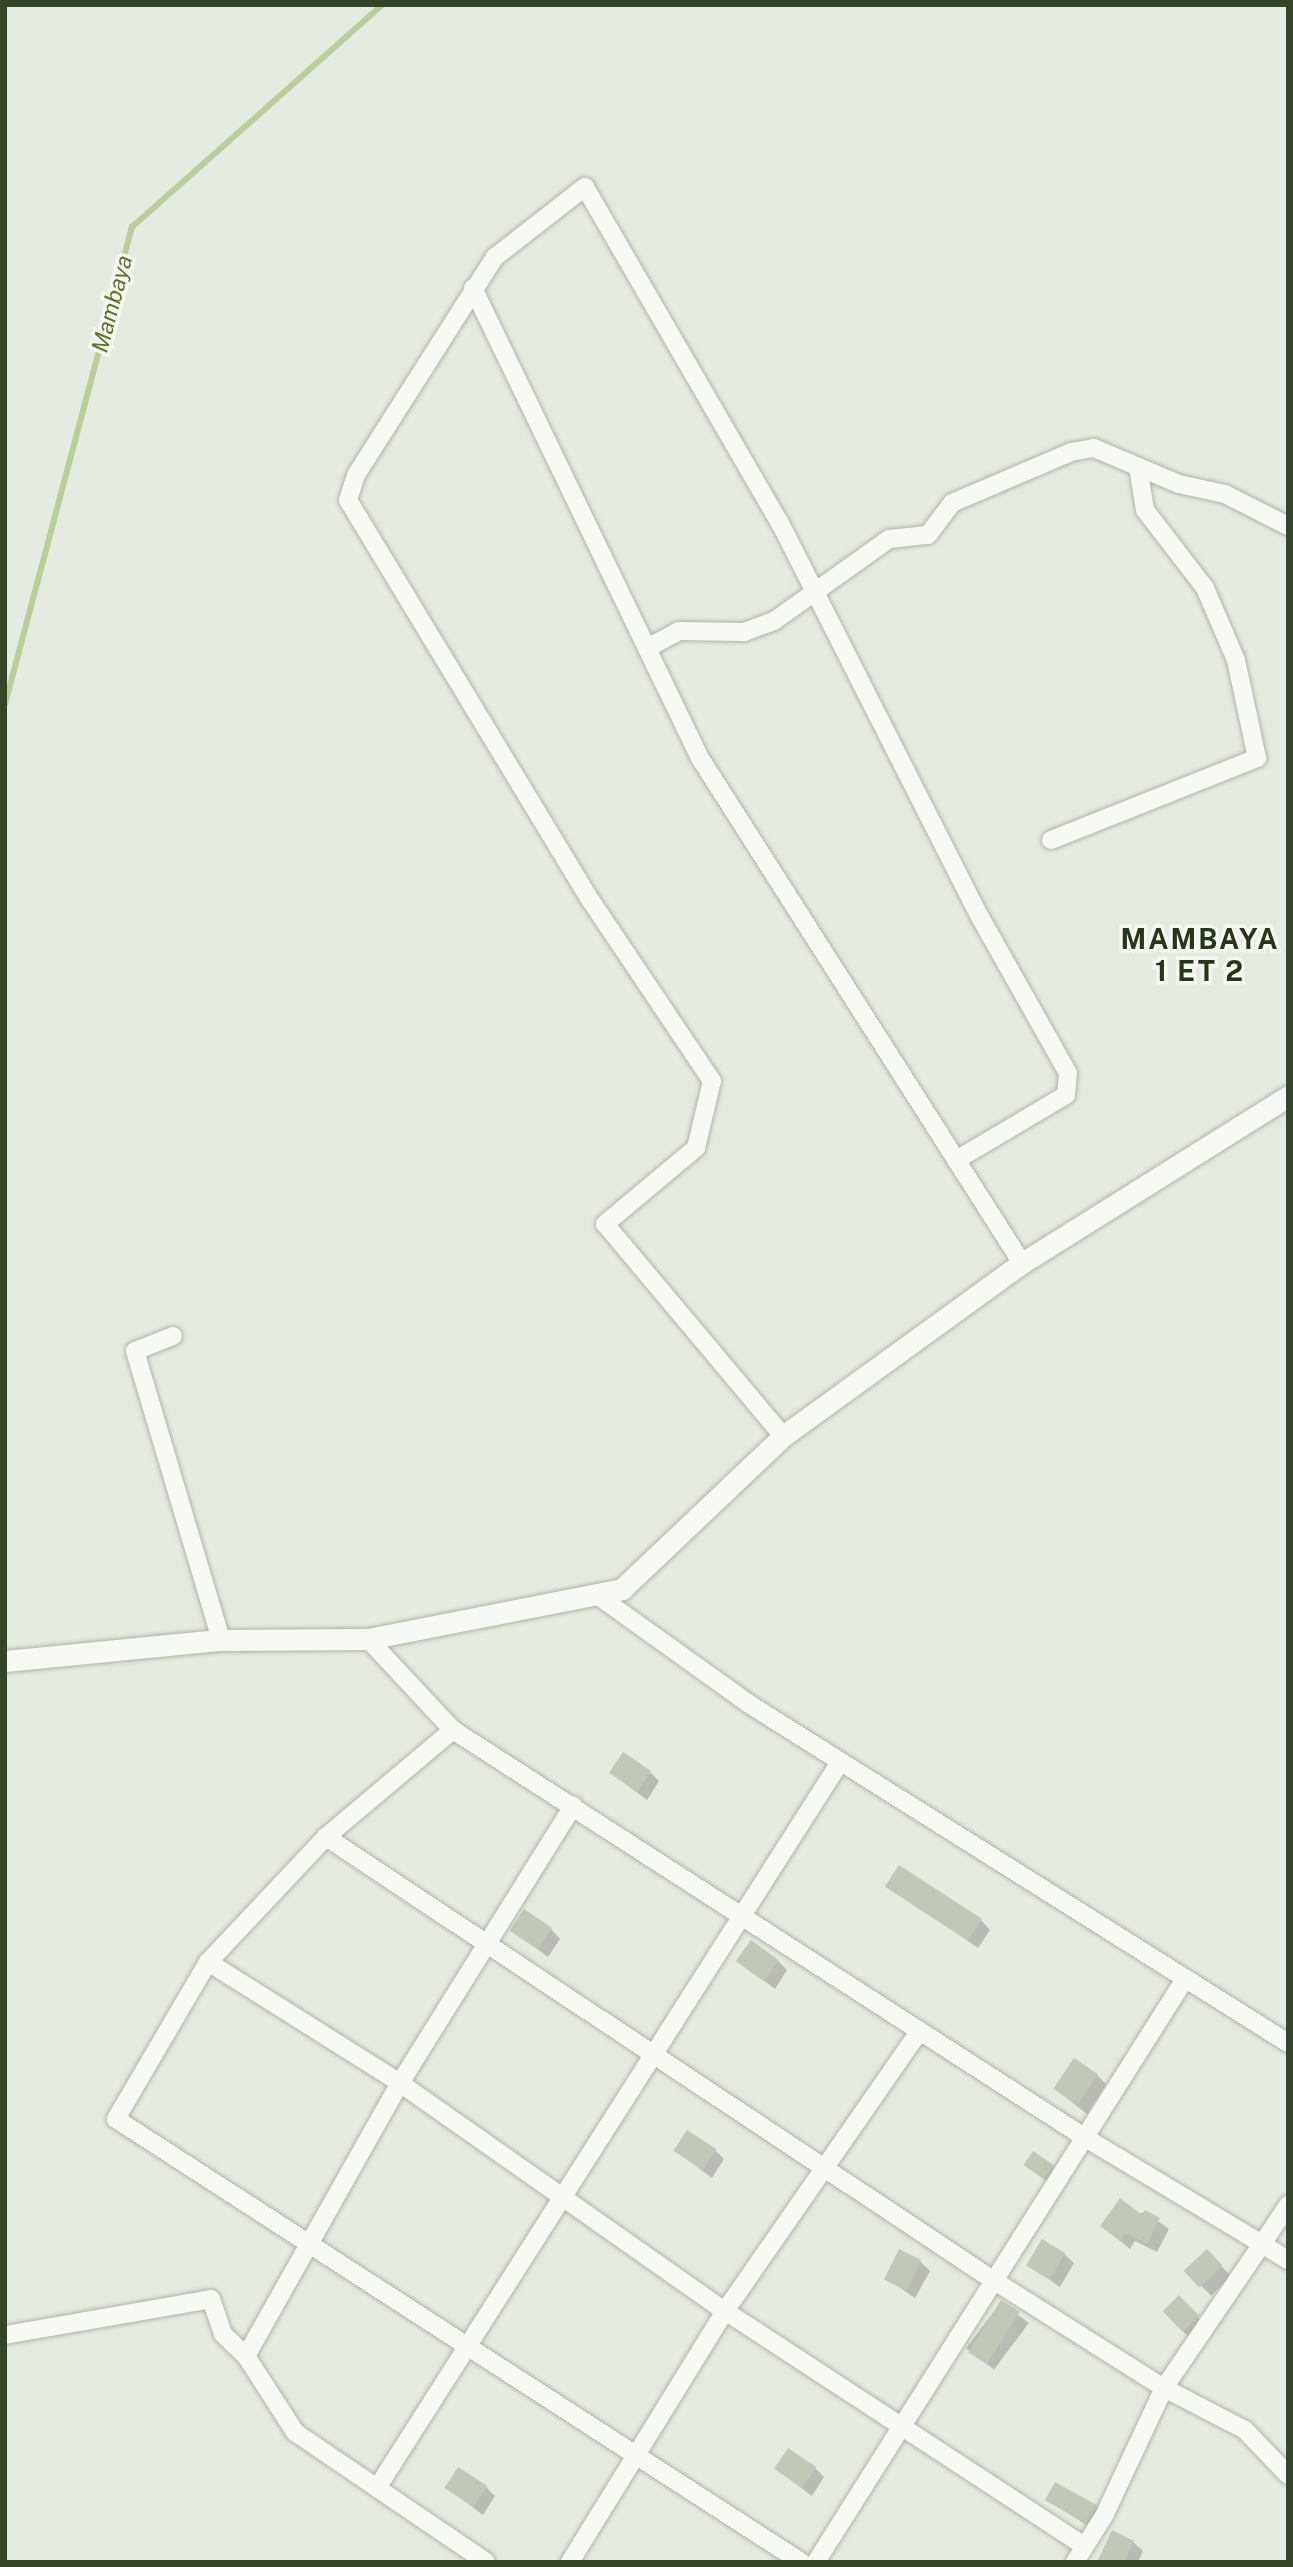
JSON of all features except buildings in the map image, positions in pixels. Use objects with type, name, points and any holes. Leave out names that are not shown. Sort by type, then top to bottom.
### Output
[{"type":"street","points":[[782,1436],[604,1224],[696,1148],[712,1081],[589,898],[348,500],[356,475],[495,257],[585,187],[711,399],[1068,1073],[1066,1095],[956,1160]]},
{"type":"street","points":[[473,288],[700,758],[1022,1263]]},
{"type":"street","points":[[649,648],[679,631],[744,632],[816,595],[889,539],[928,535],[953,503],[987,492],[1025,467],[1094,448],[1138,467],[1225,494],[1288,526]]},
{"type":"street","points":[[1051,839],[1257,758],[1236,660],[1205,588],[1145,510],[1138,467]]},
{"type":"street","points":[[5,1661],[221,1640],[368,1639],[622,1589],[782,1436],[1022,1263],[1288,1096]]},
{"type":"street","points":[[173,1336],[135,1351],[221,1640]]},
{"type":"street","points":[[597,1595],[840,1762],[1288,2043]]},
{"type":"street","points":[[368,1639],[453,1730],[918,2033],[1288,2260]]},
{"type":"street","points":[[453,1730],[326,1838],[208,1962],[116,2119],[634,2457],[801,2562]]},
{"type":"street","points":[[377,2488],[464,2346],[565,2201],[840,1762]]},
{"type":"street","points":[[246,2356],[400,2083],[482,1947],[573,1806]]},
{"type":"street","points":[[326,1838],[482,1947],[993,2280],[1164,2388],[1245,2430],[1288,2475]]},
{"type":"street","points":[[208,1962],[400,2083],[725,2311],[1084,2546]]},
{"type":"street","points":[[816,2562],[900,2425],[1185,1979]]},
{"type":"street","points":[[570,2562],[725,2311],[821,2167],[918,2033]]},
{"type":"street","points":[[1075,2562],[1164,2388],[1288,2204]]},
{"type":"street","points":[[5,2335],[211,2299],[223,2334],[246,2356],[295,2432],[486,2562]]},
{"type":"waterway","name":"Mambaya","points":[[5,704],[132,227],[382,5]]},
{"type":"district","name":"MAMBAYA 1 ET 2","points":[[1200,955]]}]
